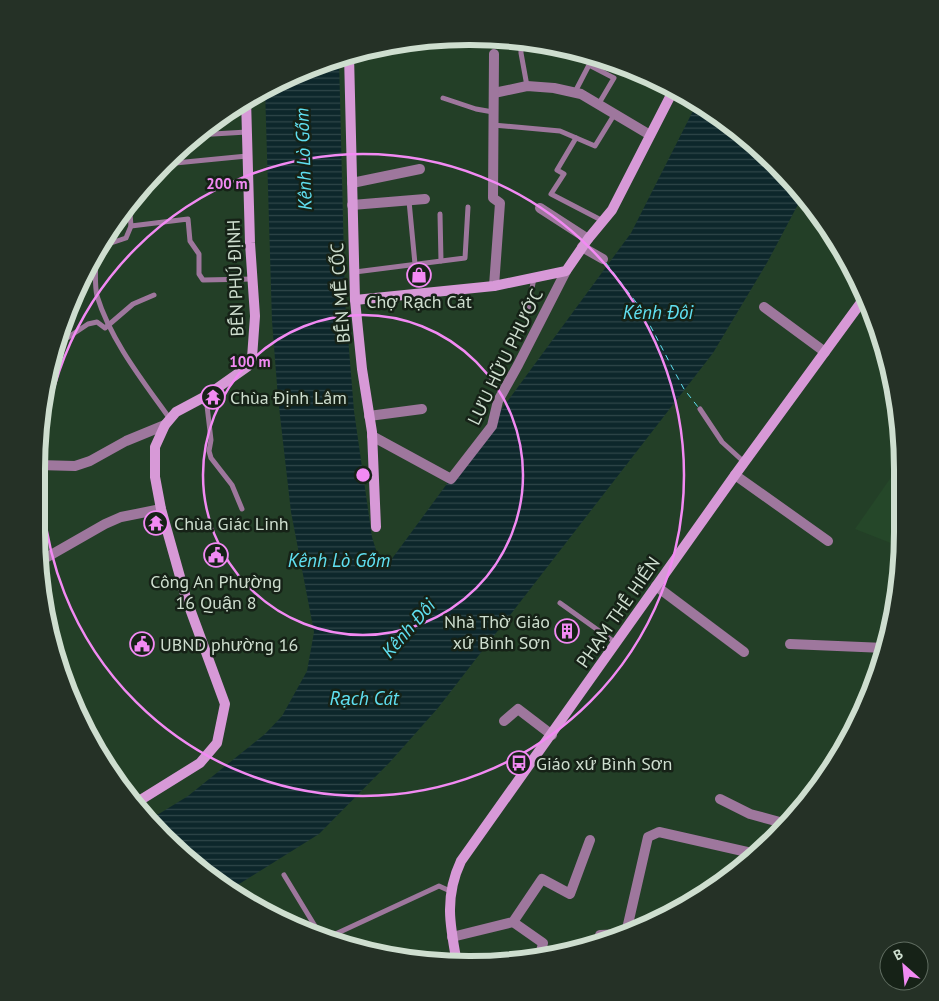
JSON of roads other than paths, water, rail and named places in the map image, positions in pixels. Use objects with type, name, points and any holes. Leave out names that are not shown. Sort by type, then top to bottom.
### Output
[{"type":"street","points":[[494,54],[493,198],[500,203],[494,286]]},
{"type":"street","name":"BẾN MỄ CỐC","points":[[349,63],[355,300],[362,369],[372,436],[376,527]]},
{"type":"street","points":[[494,93],[527,86],[554,88],[581,94],[650,135]]},
{"type":"street","name":"LƯU HỮU PHƯỚC","points":[[372,436],[451,479],[492,426],[498,401],[566,271],[585,243],[612,210],[670,96]]},
{"type":"street","name":"BẾN PHÚ ĐỊNH","points":[[167,422],[176,412],[206,396],[247,367],[252,358],[255,316],[247,156],[247,109]]},
{"type":"street","points":[[352,183],[420,169]]},
{"type":"street","points":[[352,205],[426,199]]},
{"type":"street","points":[[540,208],[585,243],[602,259]]},
{"type":"street","name":"LƯU HỮU PHƯỚC","points":[[355,300],[494,286],[566,271]]},
{"type":"street","name":"PHẠM THẾ HIỂN","points":[[456,955],[449,911],[450,891],[454,876],[469,848],[552,735],[744,462],[860,303]]},
{"type":"street","points":[[764,307],[825,352]]},
{"type":"street","points":[[369,416],[422,409]]},
{"type":"street","points":[[45,465],[74,466],[90,461],[126,441],[167,422]]},
{"type":"street","points":[[141,800],[200,763],[217,743],[225,704],[186,598],[161,509],[155,477],[155,446],[167,422]]},
{"type":"street","points":[[735,475],[828,541]]},
{"type":"street","points":[[46,558],[121,517],[161,509]]},
{"type":"street","points":[[656,586],[744,652]]},
{"type":"street","points":[[790,644],[878,648]]},
{"type":"street","points":[[504,721],[518,709],[552,735]]},
{"type":"street","points":[[720,799],[750,814],[778,823]]},
{"type":"street","points":[[627,926],[648,836],[659,832],[748,852]]},
{"type":"street","points":[[452,937],[513,922],[542,879],[570,894],[590,840]]},
{"type":"street","points":[[513,922],[543,943],[541,950]]},
{"type":"lane","points":[[521,49],[527,86]]},
{"type":"lane","points":[[574,93],[588,65],[614,78],[598,105]]},
{"type":"lane","points":[[443,98],[476,109],[494,112]]},
{"type":"lane","points":[[494,125],[560,131],[595,146],[614,115]]},
{"type":"lane","points":[[209,134],[248,132]]},
{"type":"lane","points":[[576,138],[557,170],[564,174],[551,194],[604,222]]},
{"type":"lane","points":[[176,163],[247,156]]},
{"type":"lane","points":[[409,200],[415,264]]},
{"type":"lane","points":[[354,272],[465,258],[468,207]]},
{"type":"lane","points":[[440,214],[441,261]]},
{"type":"lane","points":[[111,243],[126,238],[131,226],[131,215]]},
{"type":"lane","points":[[131,226],[188,218],[190,241],[199,254],[199,274],[203,280],[253,279]]},
{"type":"lane","points":[[96,268],[97,295],[110,326],[167,422]]},
{"type":"lane","points":[[527,314],[534,278]]},
{"type":"lane","points":[[66,338],[88,324],[96,322],[106,328],[133,304],[154,295]]},
{"type":"lane","points":[[206,396],[211,458],[232,485],[242,509]]},
{"type":"lane","points":[[700,409],[722,442],[744,462]]},
{"type":"lane","points":[[560,603],[616,644]]},
{"type":"lane","points":[[284,875],[316,927]]},
{"type":"lane","points":[[336,934],[439,886],[450,891]]},
{"type":"water","points":[[339,66],[345,300],[354,411],[372,537],[377,553],[391,560],[631,233],[694,110],[749,150],[770,169],[799,202],[768,261],[713,353],[438,708],[390,762],[319,834],[236,886],[190,851],[155,816],[188,796],[265,734],[282,716],[307,671],[314,632],[291,512],[278,398],[272,321],[265,98],[307,77]]},
{"type":"place","name":"Chợ Rạch Cát","points":[[419,275]]},
{"type":"place","name":"Chùa Định Lâm","points":[[213,397]]},
{"type":"place","name":"Chùa Giác Linh","points":[[156,523]]},
{"type":"place","name":"Công An Phường 16 Quận 8","points":[[216,555]]},
{"type":"place","name":"Nhà Thờ Giáo xứ Bình Sơn","points":[[567,631]]},
{"type":"place","name":"UBND phường 16","points":[[142,644]]},
{"type":"place","name":"Giáo xứ Bình Sơn","points":[[519,763]]},
{"type":"water label","name":"Kênh Lò Gốm","points":[[303,159]]},
{"type":"water label","name":"Kênh Đôi","points":[[658,312]]},
{"type":"water label","name":"Kênh Lò Gốm","points":[[339,560]]},
{"type":"water label","name":"Kênh Đôi","points":[[408,628]]},
{"type":"water label","name":"Rạch Cát","points":[[364,698]]}]
